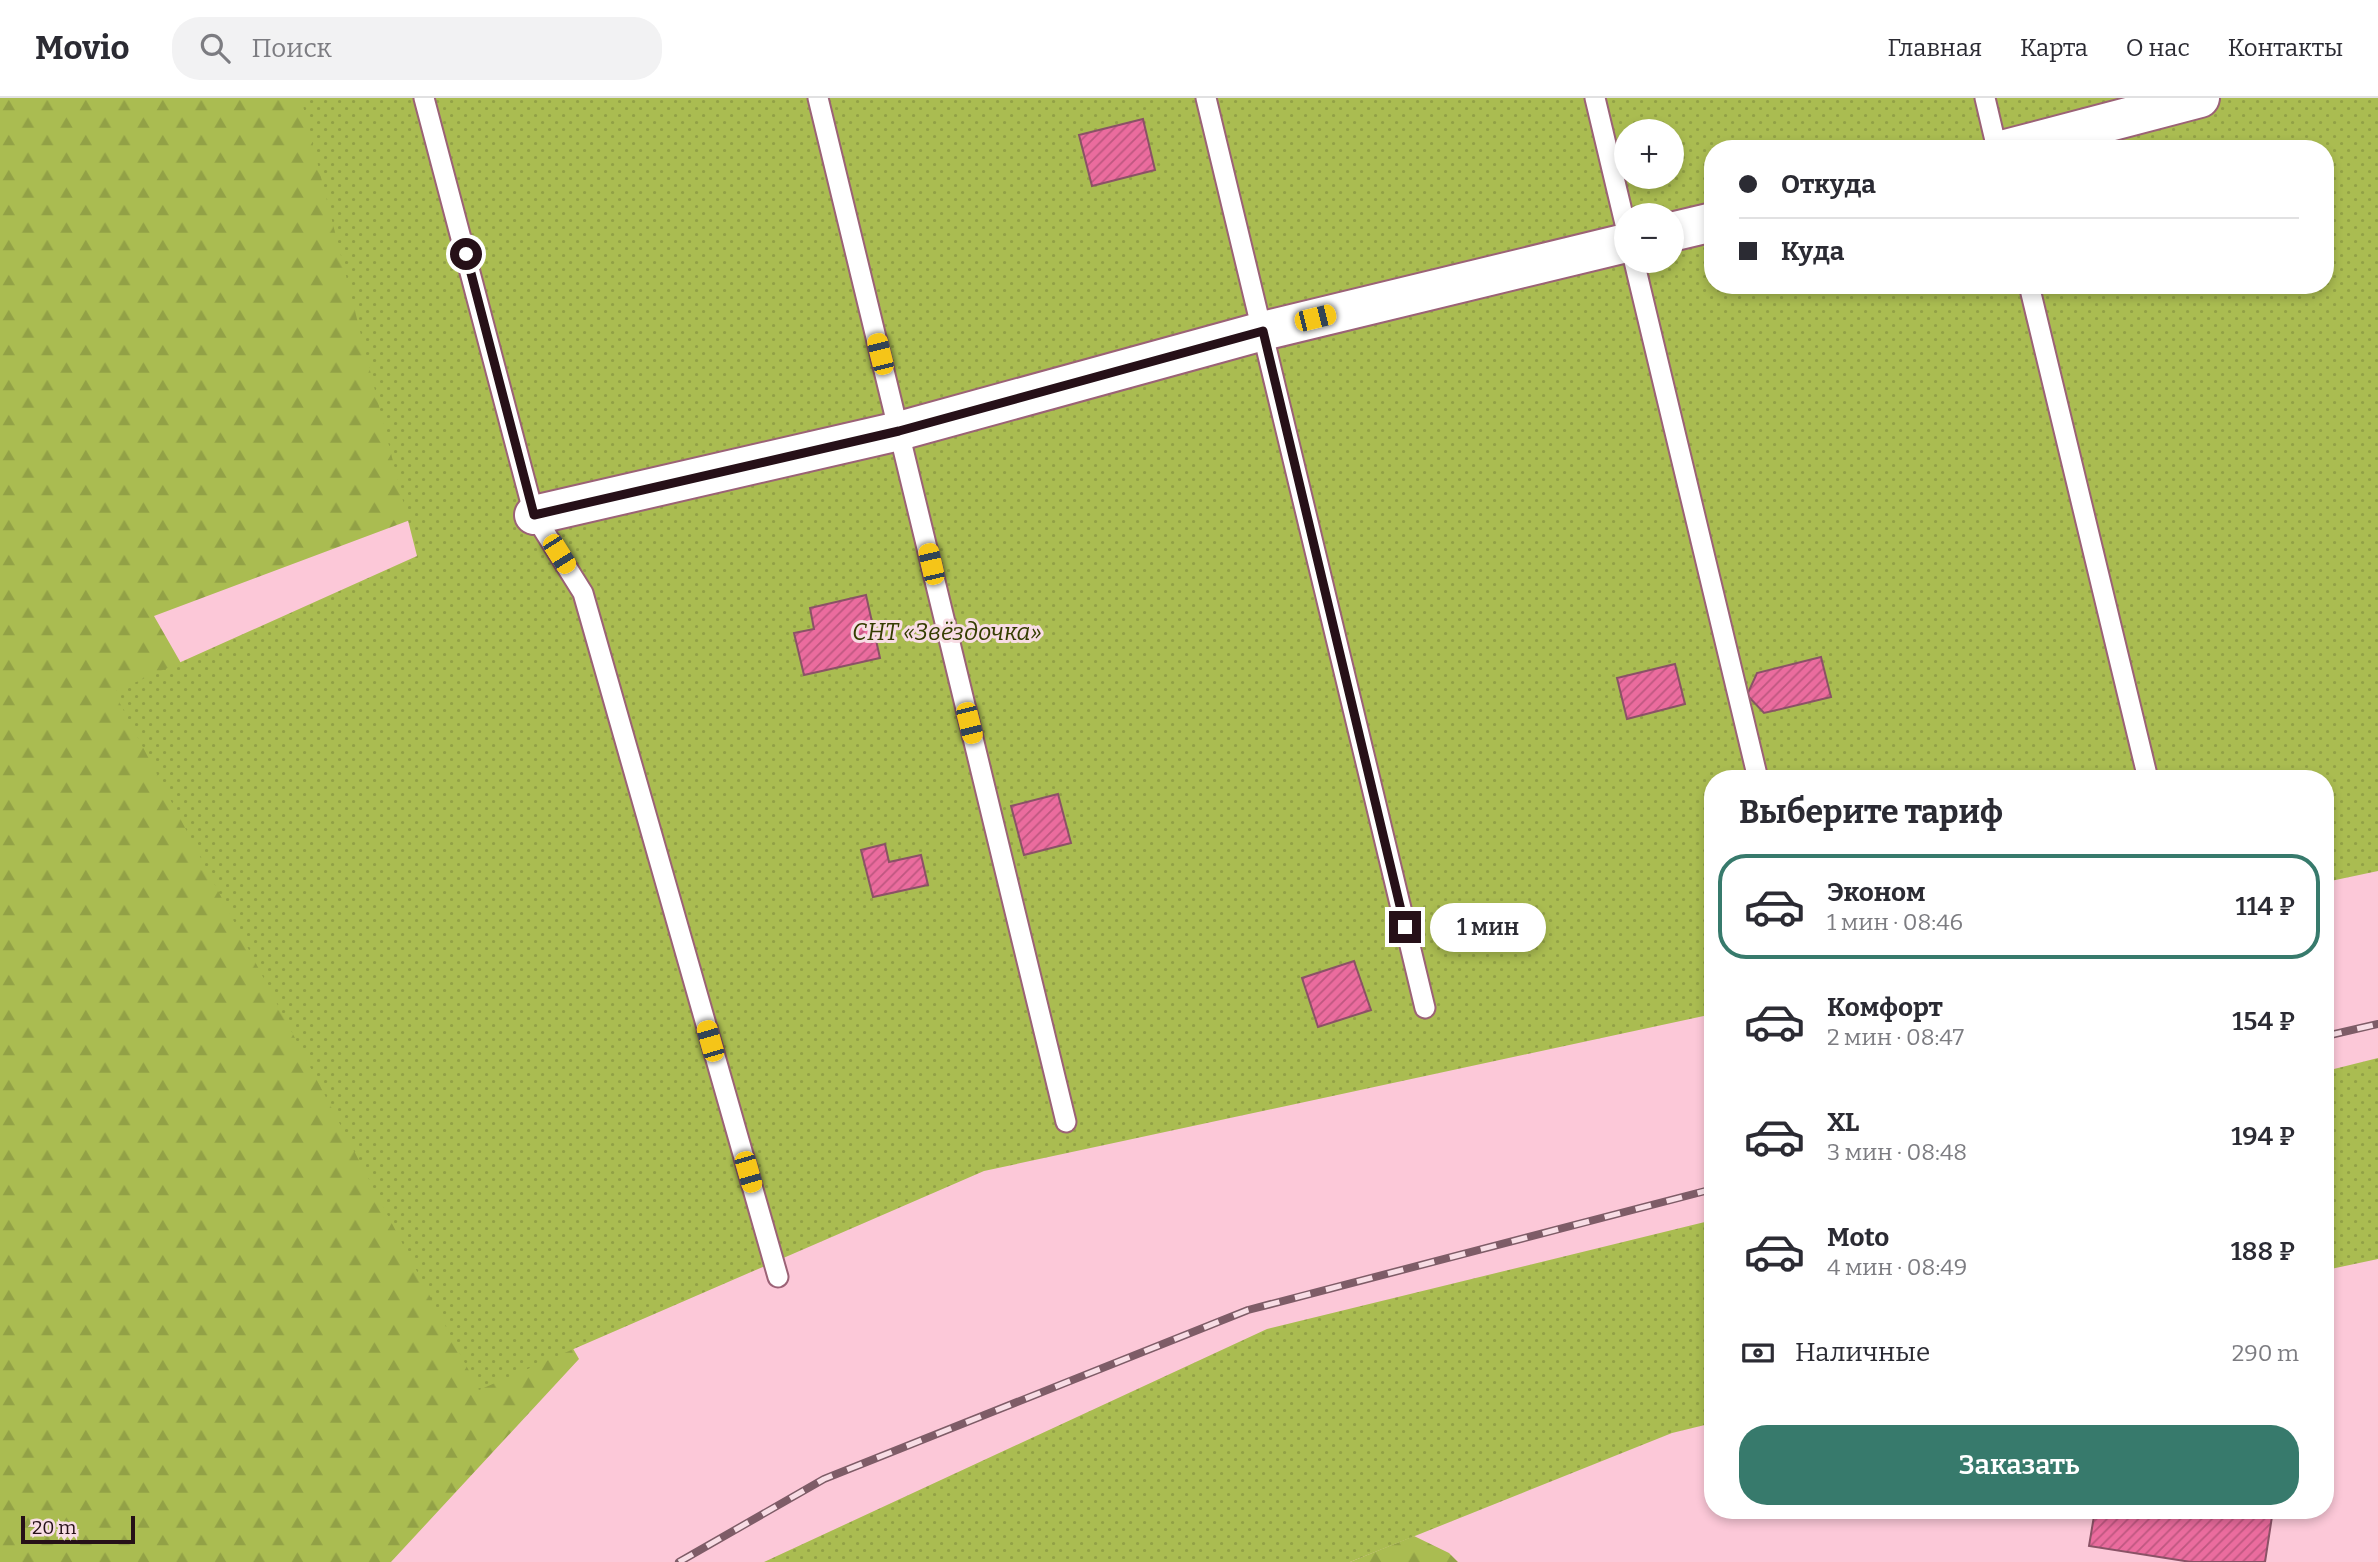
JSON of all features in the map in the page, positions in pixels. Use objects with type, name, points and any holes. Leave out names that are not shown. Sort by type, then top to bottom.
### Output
[{"type":"street","points":[[2040,140],[2200,98]]},
{"type":"street","points":[[1684,229],[1704,224]]},
{"type":"street","points":[[534,515],[899,431],[1263,331],[1614,246]]},
{"type":"lane","points":[[425,98],[534,515],[583,593],[778,1277]]},
{"type":"lane","points":[[818,98],[1066,1122]]},
{"type":"lane","points":[[1206,98],[1424,1008]]},
{"type":"lane","points":[[1595,98],[1620,203]]},
{"type":"lane","points":[[1985,98],[1995,140]]},
{"type":"lane","points":[[1636,273],[1756,770]]},
{"type":"lane","points":[[2031,294],[2146,770]]},
{"type":"green space","points":[[0,98],[415,98],[525,477],[154,616],[579,1359],[391,1562],[0,1562]]},
{"type":"green space","name":"СНТ «Звёздочка»","points":[[301,98],[2378,98],[2378,871],[2334,880],[2334,770],[1704,770],[1704,1016],[984,1171],[479,1390],[114,692],[417,556]]},
{"type":"green space","points":[[2378,1058],[2378,1259],[2334,1268],[2334,1069]]},
{"type":"green space","points":[[1704,1222],[1704,1425],[1672,1433],[1350,1562],[764,1562],[1267,1329]]},
{"type":"green space","points":[[1414,1536],[1449,1553],[1458,1562],[1350,1562]]},
{"type":"building","points":[[1143,119],[1155,170],[1092,186],[1079,135]]},
{"type":"building","points":[[866,595],[880,658],[804,675],[794,633],[814,629],[810,608]]},
{"type":"building","points":[[1821,657],[1831,697],[1764,713],[1747,695],[1757,673]]},
{"type":"building","points":[[1675,664],[1685,704],[1627,719],[1617,678]]},
{"type":"building","points":[[1058,794],[1071,843],[1024,855],[1011,806]]},
{"type":"building","points":[[885,844],[889,862],[921,855],[928,885],[873,897],[861,850]]},
{"type":"building","points":[[1354,961],[1371,1010],[1318,1027],[1302,978]]},
{"type":"building","points":[[2094,1519],[2272,1519],[2265,1562],[2191,1562],[2089,1546]]},
{"type":"railway","points":[[2334,1034],[2378,1024]]},
{"type":"railway","points":[[679,1562],[824,1479],[1248,1310],[1704,1191]]},
{"type":"route","points":[[466,254],[534,515],[899,431],[1263,331],[1405,927]]}]
